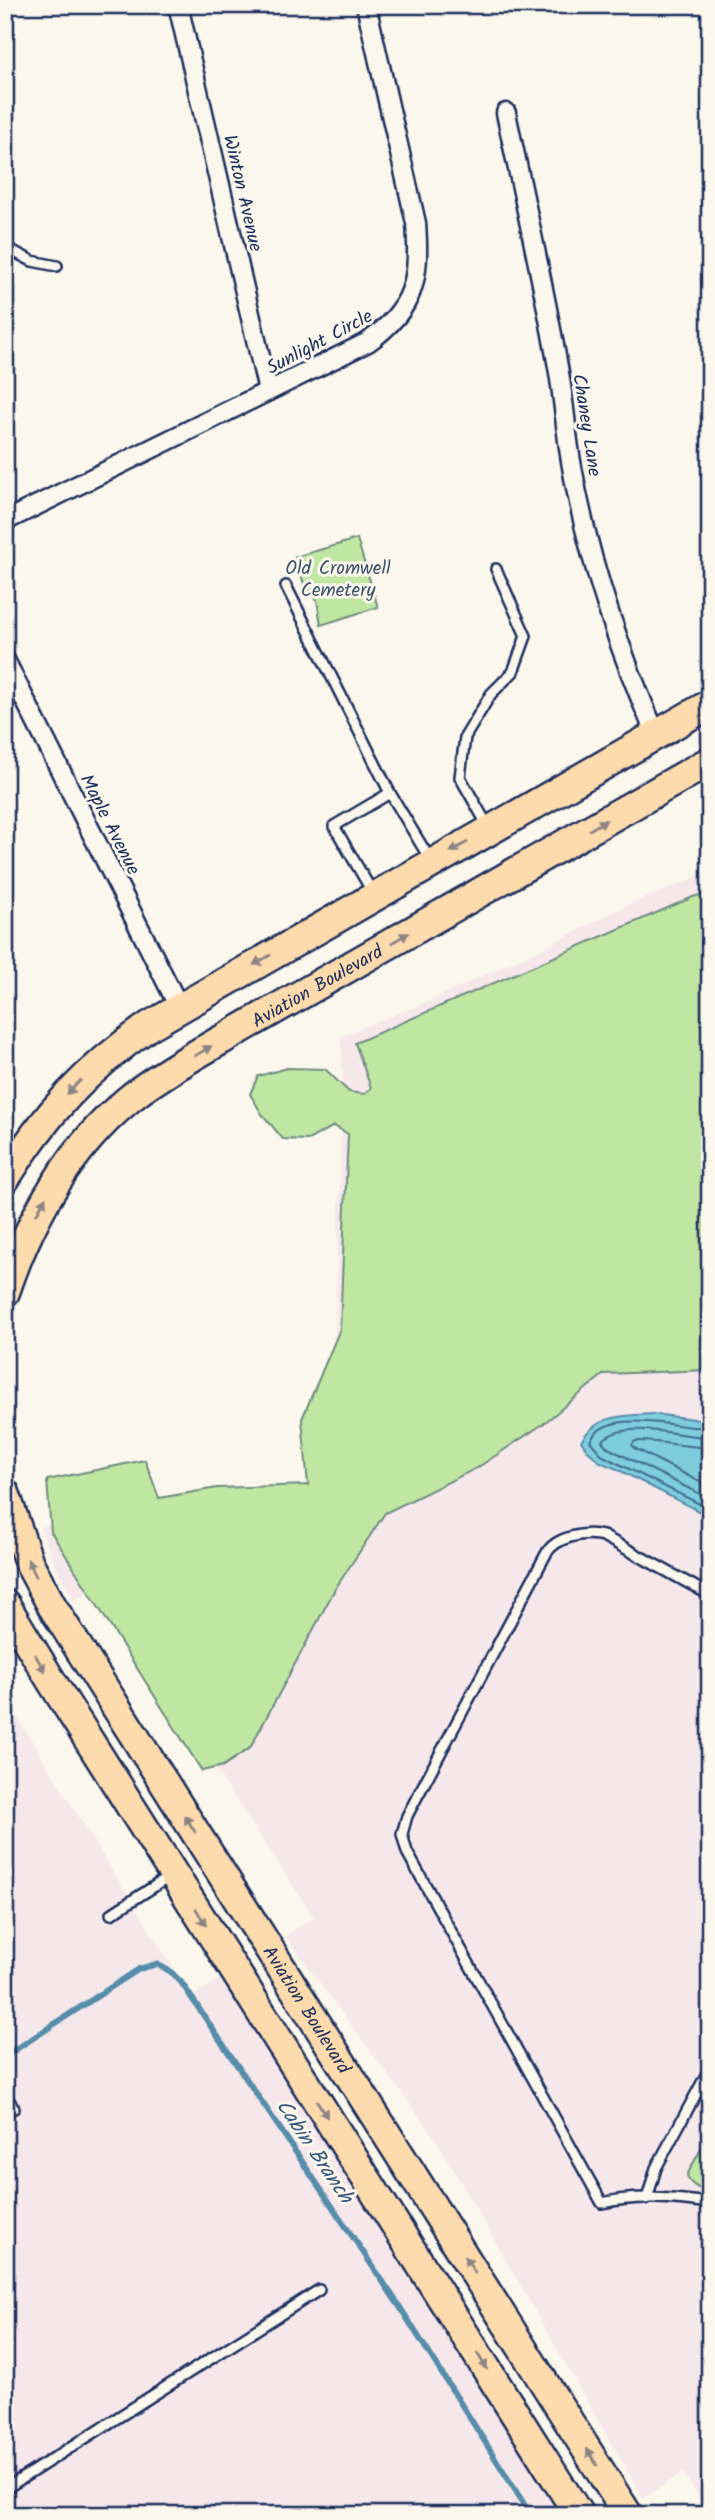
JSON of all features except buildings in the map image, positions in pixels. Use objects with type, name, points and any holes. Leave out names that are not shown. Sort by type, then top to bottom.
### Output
[{"type":"main road","points":[[12,1163],[81,1080],[123,1044],[179,1007],[710,704]]},
{"type":"main road","name":"Aviation Boulevard","points":[[5,1292],[31,1226],[49,1192],[88,1140],[137,1093],[202,1051],[710,761]]},
{"type":"main road","name":"Aviation Boulevard","points":[[5,1493],[21,1543],[39,1585],[628,2515]]},
{"type":"main road","name":"Aviation Boulevard","points":[[5,1604],[579,2515]]},
{"type":"main road","points":[[173,1874],[226,1882]]},
{"type":"street","name":"Winton Avenue","points":[[178,5],[268,391]]},
{"type":"street","name":"Sunlight Circle","points":[[5,521],[368,342],[390,326],[404,307],[415,281],[418,254],[416,223],[366,5]]},
{"type":"street","name":"Chaney Lane","points":[[506,113],[559,371],[572,467],[584,522],[619,643],[656,735]]},
{"type":"street","name":"Maple Avenue","points":[[5,660],[179,1007]]},
{"type":"lane","points":[[5,247],[32,261],[57,266]]},
{"type":"lane","points":[[490,829],[460,777],[465,737],[491,694],[513,672],[526,636],[496,569]]},
{"type":"lane","points":[[286,586],[390,793],[432,863]]},
{"type":"lane","points":[[374,895],[334,826],[390,793]]},
{"type":"lane","points":[[710,1594],[603,1536],[587,1535],[554,1544],[545,1554],[402,1829],[407,1852],[602,2203],[623,2199],[681,2199],[710,2203]]},
{"type":"lane","points":[[111,1914],[173,1874]]},
{"type":"lane","points":[[647,2199],[656,2168],[710,2068]]},
{"type":"lane","points":[[5,2095],[14,2108]]},
{"type":"lane","points":[[5,2489],[318,2290]]},
{"type":"shaded area","points":[[710,872],[710,2515],[683,2473],[643,2498],[436,2139],[285,1936],[314,1917],[95,1588],[74,1601],[55,1565],[40,1527],[74,1522],[329,1504],[343,1084],[341,1036],[429,1001],[630,904]]},
{"type":"shaded area","points":[[5,1698],[191,1997],[223,1977],[562,2515],[5,2515]]},
{"type":"green space","name":"Old Cromwell Cemetery","points":[[357,539],[378,607],[321,625],[317,600],[304,584],[295,557]]},
{"type":"green space","points":[[710,892],[710,1370],[604,1374],[543,1424],[477,1468],[385,1513],[335,1589],[250,1748],[223,1766],[202,1771],[51,1532],[47,1480],[145,1460],[159,1498],[217,1488],[308,1485],[302,1419],[340,1329],[348,1134],[334,1126],[308,1140],[283,1139],[262,1114],[250,1094],[258,1076],[287,1068],[325,1069],[349,1092],[365,1094],[371,1088],[355,1043]]},
{"type":"green space","points":[[710,2132],[710,2191],[696,2186],[687,2175]]},
{"type":"water","points":[[653,1414],[710,1421],[710,1517],[600,1462],[581,1441],[603,1421],[622,1416]]},
{"type":"waterway","name":"Cabin Branch","points":[[7,2055],[139,1969],[157,1964],[171,1972],[181,1982],[398,2304],[531,2515]]}]
